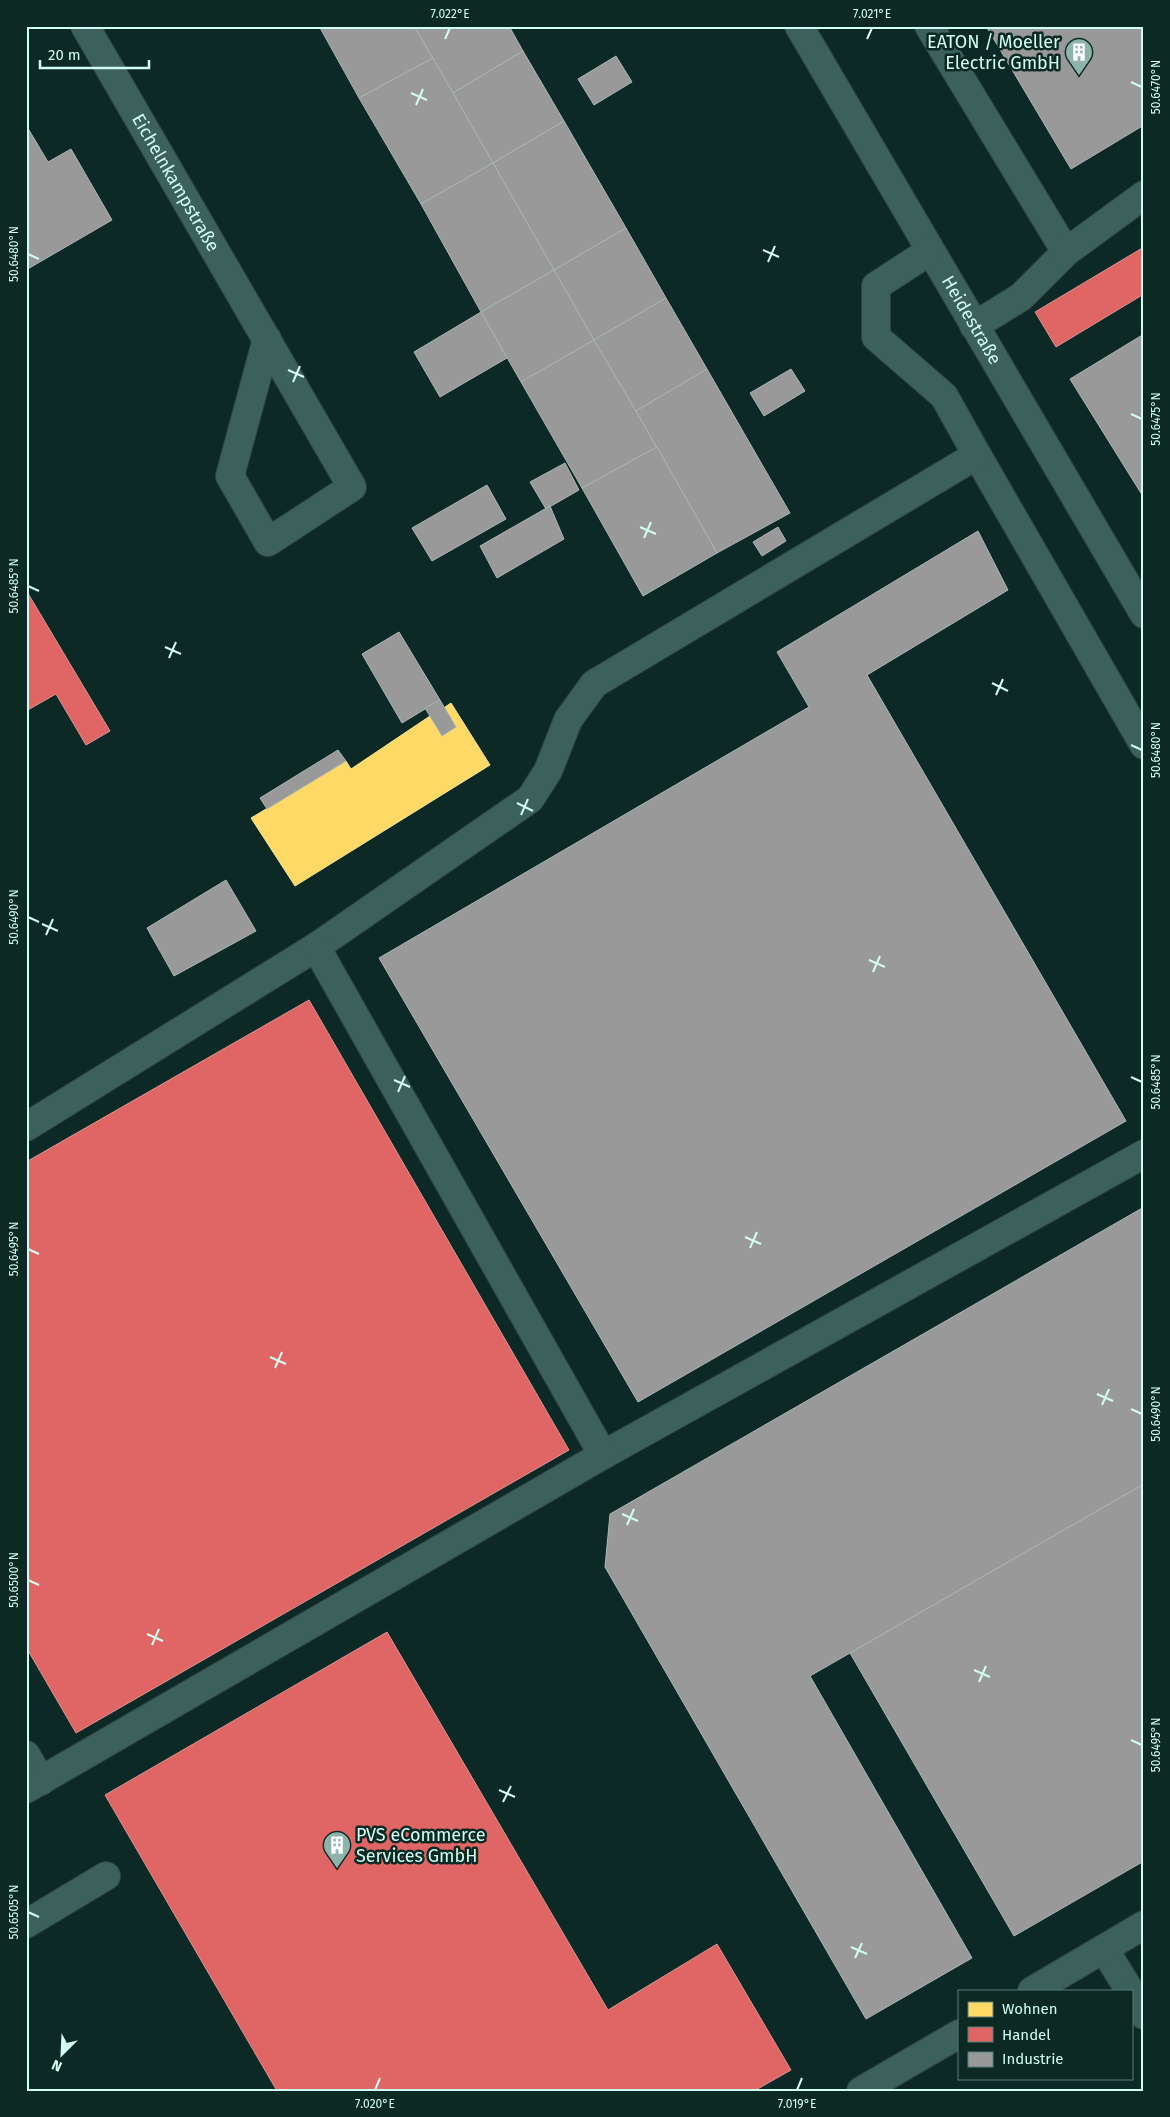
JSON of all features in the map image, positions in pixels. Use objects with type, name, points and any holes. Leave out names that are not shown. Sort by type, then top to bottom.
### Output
[{"type":"street","name":"Eichelnkampstraße","points":[[85,26],[267,339],[352,488],[268,542],[230,476],[267,339]]},
{"type":"street","name":"Heidestraße","points":[[799,26],[1144,614]]},
{"type":"street","points":[[928,26],[1066,252]]},
{"type":"street","points":[[974,326],[1021,297],[1066,252],[1144,195]]},
{"type":"street","points":[[930,251],[876,286],[876,337],[944,396],[1144,745]]},
{"type":"street","points":[[26,1128],[316,947],[530,799],[548,771],[568,720],[594,684],[977,455]]},
{"type":"street","points":[[316,947],[603,1455]]},
{"type":"street","points":[[26,1755],[34,1785],[603,1455],[1144,1154]]},
{"type":"street","points":[[26,1924],[106,1876]]},
{"type":"street","points":[[1034,1990],[1144,1926]]},
{"type":"street","points":[[1104,1949],[1130,1990]]},
{"type":"street","points":[[1132,1994],[1144,2015]]},
{"type":"street","points":[[861,2091],[958,2035]]},
{"type":"building: Wohnen","points":[[451,703],[490,765],[295,886],[251,818],[346,761],[351,769],[430,716],[442,736],[456,727],[445,707]]},
{"type":"building: Handel","points":[[1144,247],[1144,294],[1056,347],[1035,312]]},
{"type":"building: Handel","points":[[26,590],[110,731],[86,745],[56,694],[26,711]]},
{"type":"building: Handel","points":[[309,1000],[569,1450],[76,1733],[26,1647],[26,1162]]},
{"type":"building: Handel","name":"PVS eCommerce Services GmbH","points":[[387,1632],[608,2010],[717,1944],[791,2070],[754,2091],[277,2091],[105,1795]]},
{"type":"building: Industrie","points":[[319,26],[414,26],[433,58],[359,98]]},
{"type":"building: Industrie","points":[[414,26],[509,26],[523,51],[453,93]]},
{"type":"building: Industrie","name":"EATON / Moeller Electric GmbH","points":[[986,26],[1144,26],[1144,125],[1071,169]]},
{"type":"building: Industrie","points":[[523,51],[564,121],[493,163],[453,93]]},
{"type":"building: Industrie","points":[[616,56],[632,82],[594,105],[578,79]]},
{"type":"building: Industrie","points":[[433,58],[493,163],[421,204],[359,98]]},
{"type":"building: Industrie","points":[[564,121],[626,228],[554,270],[493,163]]},
{"type":"building: Industrie","points":[[26,125],[48,162],[71,149],[112,220],[26,270]]},
{"type":"building: Industrie","points":[[493,163],[554,270],[481,312],[421,204]]},
{"type":"building: Industrie","points":[[626,228],[666,298],[594,340],[554,270]]},
{"type":"building: Industrie","points":[[554,270],[594,340],[521,382],[481,312]]},
{"type":"building: Industrie","points":[[666,298],[707,369],[636,411],[594,340]]},
{"type":"building: Industrie","points":[[481,312],[507,358],[440,397],[414,352]]},
{"type":"building: Industrie","points":[[1144,334],[1144,498],[1070,379]]},
{"type":"building: Industrie","points":[[594,340],[657,447],[582,488],[521,382]]},
{"type":"building: Industrie","points":[[707,369],[790,513],[717,553],[636,411]]},
{"type":"building: Industrie","points":[[791,369],[805,391],[764,416],[750,393]]},
{"type":"building: Industrie","points":[[657,447],[717,553],[643,596],[582,488]]},
{"type":"building: Industrie","points":[[565,463],[579,490],[546,509],[530,482]]},
{"type":"building: Industrie","points":[[487,485],[506,519],[432,561],[412,528]]},
{"type":"building: Industrie","points":[[550,506],[564,539],[497,578],[480,546]]},
{"type":"building: Industrie","points":[[778,527],[786,541],[762,556],[753,542]]},
{"type":"building: Industrie","points":[[978,531],[1008,590],[867,675],[1126,1121],[638,1402],[379,958],[809,707],[777,652]]},
{"type":"building: Industrie","points":[[399,632],[440,700],[402,723],[362,654]]},
{"type":"building: Industrie","points":[[440,700],[456,727],[442,736],[425,708]]},
{"type":"building: Industrie","points":[[338,750],[346,761],[267,809],[260,798]]},
{"type":"building: Industrie","points":[[226,880],[256,931],[174,976],[147,928]]},
{"type":"building: Industrie","points":[[1144,1207],[1144,1484],[810,1676],[972,1958],[866,2019],[605,1567],[610,1514]]},
{"type":"building: Industrie","points":[[1144,1484],[1144,1861],[1014,1936],[850,1653]]},
{"type":"place","name":"EATON / Moeller Electric GmbH","points":[[1079,76]]},
{"type":"place","name":"PVS eCommerce Services GmbH","points":[[337,1869]]}]
